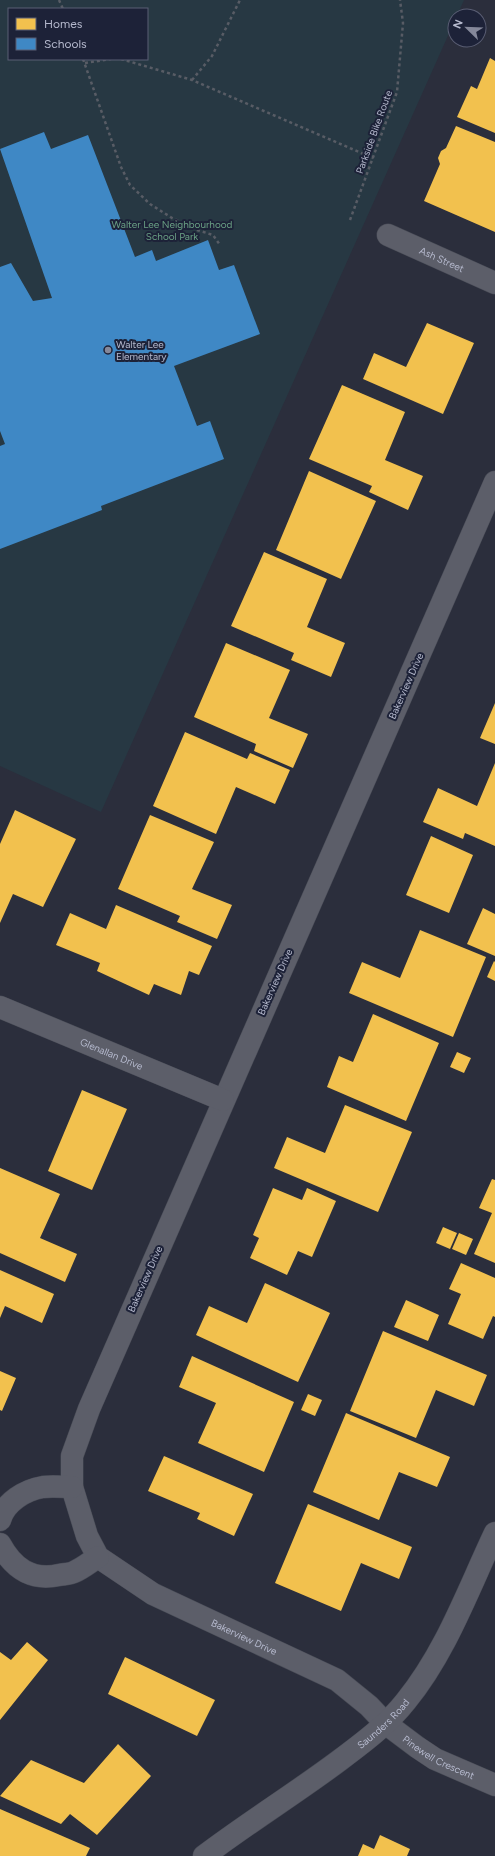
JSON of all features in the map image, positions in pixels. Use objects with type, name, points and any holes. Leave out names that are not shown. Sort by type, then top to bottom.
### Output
[{"type":"street","name":"Ash Street","points":[[388,235],[495,284]]},
{"type":"street","name":"Bakerview Drive","points":[[385,1723],[368,1706],[337,1680],[153,1594],[98,1557],[87,1536],[72,1487],[72,1456],[89,1409],[223,1100],[495,482]]},
{"type":"street","name":"Glenallan Drive","points":[[0,1007],[223,1100]]},
{"type":"street","points":[[0,1520],[3,1511],[15,1498],[43,1487],[72,1487]]},
{"type":"street","name":"Saunders Road","points":[[204,1856],[238,1831],[311,1782],[385,1723],[406,1702],[428,1670],[446,1638],[495,1533]]},
{"type":"street","points":[[0,1544],[8,1558],[20,1569],[36,1576],[50,1577],[73,1573],[98,1557]]},
{"type":"street","name":"Pinewell Crescent","points":[[385,1723],[435,1758],[495,1785]]},
{"type":"path","points":[[192,80],[212,56],[240,0]]},
{"type":"path","name":"Parkside Bike Route","points":[[350,220],[397,92],[402,23],[400,0]]},
{"type":"path","points":[[84,60],[121,167],[130,185],[150,204],[172,218],[197,230],[213,235],[220,245]]},
{"type":"path","points":[[85,63],[104,60]]},
{"type":"path","points":[[124,60],[192,80],[373,158]]},
{"type":"green space","name":"Walter Lee Neighbourhood School Park","points":[[0,0],[464,0],[460,8],[447,8],[447,38],[101,812],[0,766]]},
{"type":"building: Homes","points":[[490,58],[495,61],[495,133],[457,117],[471,86],[477,89]]},
{"type":"building: Homes","points":[[456,126],[495,142],[495,232],[424,201],[440,164],[438,158],[441,151],[446,148]]},
{"type":"building: Homes","points":[[427,323],[474,343],[443,414],[363,379],[374,353],[406,367]]},
{"type":"building: Homes","points":[[342,385],[405,412],[385,460],[423,476],[408,510],[369,492],[372,486],[309,459]]},
{"type":"building: Homes","points":[[309,471],[376,501],[341,579],[276,550]]},
{"type":"building: Homes","points":[[264,552],[327,579],[307,627],[345,643],[331,677],[291,660],[294,653],[231,626]]},
{"type":"building: Homes","points":[[226,643],[290,670],[269,718],[308,734],[293,768],[254,751],[256,744],[194,717]]},
{"type":"building: Homes","points":[[495,703],[495,744],[480,738]]},
{"type":"building: Homes","points":[[185,732],[247,759],[250,753],[290,770],[275,804],[236,787],[216,834],[153,806]]},
{"type":"building: Homes","points":[[495,763],[495,846],[465,833],[463,839],[423,822],[438,788],[477,806]]},
{"type":"building: Homes","points":[[15,810],[76,839],[43,907],[13,894],[0,923],[0,844]]},
{"type":"building: Homes","points":[[150,815],[214,842],[192,889],[232,905],[217,939],[177,922],[180,916],[118,889]]},
{"type":"building: Homes","points":[[431,836],[473,855],[449,913],[406,895]]},
{"type":"building: Homes","points":[[116,905],[212,946],[199,975],[189,971],[181,995],[154,984],[149,995],[97,971],[100,963],[56,945],[70,913],[106,929]]},
{"type":"building: Homes","points":[[483,908],[495,914],[495,956],[467,944]]},
{"type":"building: Homes","points":[[420,930],[486,957],[453,1037],[349,993],[362,962],[400,978]]},
{"type":"building: Homes","points":[[494,961],[495,962],[495,981],[487,977]]},
{"type":"building: Homes","points":[[373,1014],[439,1043],[406,1121],[327,1087],[339,1056],[353,1062]]},
{"type":"building: Homes","points":[[457,1052],[471,1058],[464,1073],[450,1067]]},
{"type":"building: Homes","points":[[82,1090],[127,1109],[92,1190],[48,1171]]},
{"type":"building: Homes","points":[[345,1105],[412,1132],[378,1212],[274,1168],[287,1137],[325,1153]]},
{"type":"building: Homes","points":[[0,1168],[60,1194],[40,1238],[77,1254],[65,1282],[0,1253]]},
{"type":"building: Homes","points":[[492,1179],[495,1180],[495,1263],[474,1254],[492,1213],[479,1208]]},
{"type":"building: Homes","points":[[273,1188],[302,1200],[307,1188],[336,1201],[312,1257],[298,1251],[287,1275],[250,1258],[259,1238],[253,1235]]},
{"type":"building: Homes","points":[[443,1227],[457,1233],[450,1249],[436,1243]]},
{"type":"building: Homes","points":[[459,1233],[473,1239],[466,1255],[452,1249]]},
{"type":"building: Homes","points":[[461,1263],[495,1278],[495,1317],[493,1316],[483,1339],[448,1324],[461,1294],[449,1289]]},
{"type":"building: Homes","points":[[0,1270],[54,1294],[42,1323],[5,1306],[0,1318]]},
{"type":"building: Homes","points":[[265,1283],[330,1313],[298,1382],[196,1335],[209,1306],[247,1323]]},
{"type":"building: Homes","points":[[406,1300],[439,1315],[428,1341],[394,1327]]},
{"type":"building: Homes","points":[[383,1331],[487,1375],[474,1406],[436,1390],[416,1438],[350,1411]]},
{"type":"building: Homes","points":[[192,1356],[294,1402],[264,1472],[198,1443],[216,1403],[179,1387]]},
{"type":"building: Homes","points":[[0,1371],[16,1378],[2,1411],[0,1410]]},
{"type":"building: Homes","points":[[308,1394],[322,1400],[315,1416],[301,1410]]},
{"type":"building: Homes","points":[[346,1413],[450,1457],[437,1487],[399,1472],[379,1520],[313,1492]]},
{"type":"building: Homes","points":[[164,1456],[253,1494],[234,1536],[197,1519],[200,1513],[148,1491]]},
{"type":"building: Homes","points":[[308,1504],[412,1547],[399,1579],[361,1563],[341,1611],[275,1583]]},
{"type":"building: Homes","points":[[27,1642],[48,1660],[0,1720],[0,1652],[11,1660]]},
{"type":"building: Homes","points":[[125,1657],[215,1700],[197,1736],[108,1694]]},
{"type":"building: Homes","points":[[118,1744],[151,1776],[97,1835],[70,1814],[61,1824],[0,1796],[31,1760],[84,1783]]},
{"type":"building: Homes","points":[[0,1809],[90,1848],[86,1856],[0,1856]]},
{"type":"building: Homes","points":[[380,1835],[410,1849],[407,1856],[358,1856],[363,1844],[374,1849]]},
{"type":"building: Schools","name":"Walter Lee Elementary","points":[[44,132],[51,149],[88,135],[135,257],[152,250],[156,261],[208,240],[219,270],[234,265],[260,334],[174,366],[197,426],[210,421],[224,459],[101,506],[102,510],[0,549],[0,446],[5,444],[0,431],[0,267],[11,263],[33,301],[52,298],[0,149]]},
{"type":"place","name":"Walter Lee Elementary","points":[[108,350]]}]
